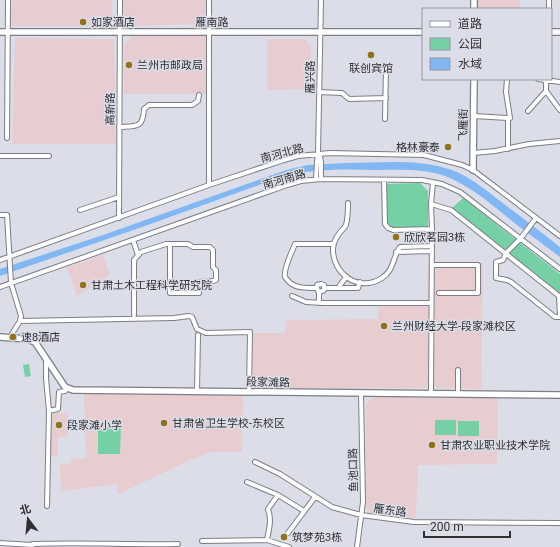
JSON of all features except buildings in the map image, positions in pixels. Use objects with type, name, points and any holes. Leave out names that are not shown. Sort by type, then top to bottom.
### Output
[{"type":"main road","name":"雁南路","points":[[0,32],[422,32]]},
{"type":"main road","name":"飞雁街","points":[[473,170],[474,80]]},
{"type":"main road","points":[[0,337],[27,339],[35,342],[65,387],[68,388]]},
{"type":"main road","name":"段家滩路","points":[[68,388],[73,390],[560,395]]},
{"type":"street","points":[[7,138],[8,0]]},
{"type":"street","name":"高新路","points":[[119,218],[120,0]]},
{"type":"street","points":[[209,0],[209,185]]},
{"type":"street","name":"雁兴路","points":[[319,177],[318,153],[321,0]]},
{"type":"street","points":[[385,119],[386,67]]},
{"type":"street","points":[[508,80],[506,92],[510,118],[508,118],[508,149]]},
{"type":"street","points":[[542,80],[560,82]]},
{"type":"street","points":[[546,81],[546,91],[560,110]]},
{"type":"street","points":[[528,111],[546,91]]},
{"type":"street","points":[[319,92],[342,93],[349,99],[386,98]]},
{"type":"street","points":[[119,127],[135,127],[141,124],[144,118],[144,109],[149,105],[192,105],[198,100],[199,95]]},
{"type":"street","points":[[474,116],[508,118]]},
{"type":"street","points":[[473,153],[508,149],[529,144],[560,141]]},
{"type":"street","name":"南河北路","points":[[0,260],[10,260],[209,185],[284,160],[318,153],[424,156],[442,159],[462,165],[473,170],[560,236]]},
{"type":"street","points":[[0,156],[49,156]]},
{"type":"street","name":"南河南路","points":[[0,287],[287,185],[319,177],[422,180],[442,184],[460,192],[560,269]]},
{"type":"street","points":[[384,180],[386,226],[393,230],[432,229]]},
{"type":"street","points":[[431,394],[431,204],[433,182]]},
{"type":"street","points":[[80,210],[119,197]]},
{"type":"street","points":[[348,203],[346,226],[337,236],[334,244],[333,256],[336,266],[342,274],[351,280],[372,282],[381,278],[389,271],[394,262],[396,252],[400,247],[432,246]]},
{"type":"street","points":[[431,204],[451,210],[506,253],[559,296],[560,317],[555,317],[511,282],[496,278],[496,262],[503,260],[506,253],[521,238],[536,218]]},
{"type":"street","points":[[0,215],[7,215],[11,283],[21,316],[20,321],[10,337]]},
{"type":"street","points":[[133,240],[138,254]]},
{"type":"street","points":[[134,315],[134,260],[141,252],[166,244],[170,244],[188,244],[193,247],[211,248],[213,250],[213,267],[216,270],[216,280],[200,282],[199,293],[170,293],[170,244]]},
{"type":"street","points":[[334,244],[295,244],[285,268],[285,277],[291,285],[323,291],[324,288],[358,288],[360,282]]},
{"type":"street","points":[[396,252],[432,251]]},
{"type":"street","points":[[432,265],[478,265],[478,293],[439,293]]},
{"type":"street","points":[[338,288],[346,277]]},
{"type":"street","points":[[319,303],[317,285],[324,285],[324,288]]},
{"type":"street","points":[[292,296],[306,302],[319,303],[431,303]]},
{"type":"street","points":[[20,321],[174,318],[189,316],[192,317],[197,329],[206,333],[250,332],[249,392]]},
{"type":"street","points":[[197,391],[198,335]]},
{"type":"street","points":[[46,360],[49,411],[47,506]]},
{"type":"street","points":[[458,370],[458,394]]},
{"type":"street","points":[[49,411],[58,409],[59,392],[68,388]]},
{"type":"street","name":"鱼池口路","points":[[357,547],[362,515],[361,393]]},
{"type":"street","points":[[255,462],[280,474],[332,507],[362,515]]},
{"type":"street","points":[[247,482],[278,495],[304,511]]},
{"type":"street","points":[[267,540],[270,527],[270,515],[268,509],[278,495]]},
{"type":"street","points":[[288,533],[315,497]]},
{"type":"street","name":"雁东路","points":[[362,515],[414,522],[560,523]]},
{"type":"street","points":[[202,541],[267,540],[289,547]]},
{"type":"street","points":[[0,543],[33,545],[46,543],[132,545],[178,544]]},
{"type":"shaded area","points":[[12,0],[112,0],[111,26],[11,26]]},
{"type":"shaded area","points":[[123,0],[206,0],[206,24],[124,26]]},
{"type":"shaded area","points":[[475,0],[520,0],[520,8],[475,8]]},
{"type":"shaded area","points":[[132,36],[206,36],[206,94],[124,94],[124,44]]},
{"type":"shaded area","points":[[15,38],[114,39],[116,144],[12,144]]},
{"type":"shaded area","points":[[267,39],[305,39],[311,46],[311,89],[267,90]]},
{"type":"shaded area","name":"甘肃土木工程科学研究院","points":[[103,255],[110,275],[77,296],[67,267]]},
{"type":"shaded area","name":"兰州财经大学-段家滩校区","points":[[483,263],[481,389],[251,389],[252,333],[285,333],[286,320],[378,319],[378,306],[427,306],[428,264]]},
{"type":"shaded area","name":"甘肃省卫生学校-东校区","points":[[84,394],[243,394],[242,452],[213,452],[192,459],[117,495],[117,484],[61,491],[60,463],[71,464],[71,459],[86,458]]},
{"type":"shaded area","name":"甘肃农业职业技术学院","points":[[374,397],[498,398],[497,464],[418,465],[416,518],[370,513],[366,508],[366,404]]},
{"type":"shaded area","name":"段家滩小学","points":[[50,413],[68,413],[68,437],[58,437],[58,456],[50,456]]},
{"type":"green space","points":[[420,183],[428,191],[428,227],[384,227],[383,184]]},
{"type":"green space","points":[[463,198],[560,274],[560,294],[452,208]]},
{"type":"green space","points":[[29,364],[31,376],[25,377],[23,365]]},
{"type":"green space","points":[[435,420],[456,420],[456,435],[435,435]]},
{"type":"green space","points":[[458,421],[479,421],[479,436],[458,436]]},
{"type":"green space","points":[[98,425],[121,425],[120,454],[98,454]]},
{"type":"water","points":[[347,163],[422,163],[460,173],[481,186],[560,247],[560,257],[479,195],[462,184],[443,175],[414,170],[340,170],[307,172],[284,176],[0,276],[0,269],[106,234],[286,170],[308,165]]},
{"type":"place","name":"如家酒店","points":[[83,22]]},
{"type":"place","name":"联创宾馆","points":[[371,55]]},
{"type":"place","name":"兰州市邮政局","points":[[129,65]]},
{"type":"place","name":"格林豪泰","points":[[448,147]]},
{"type":"place","name":"欣欣茗园3栋","points":[[396,237]]},
{"type":"place","name":"甘肃土木工程科学研究院","points":[[83,285]]},
{"type":"place","name":"兰州财经大学-段家滩校区","points":[[384,326]]},
{"type":"place","name":"速8酒店","points":[[13,337]]},
{"type":"place","name":"甘肃省卫生学校-东校区","points":[[164,423]]},
{"type":"place","name":"段家滩小学","points":[[59,425]]},
{"type":"place","name":"甘肃农业职业技术学院","points":[[432,445]]},
{"type":"place","name":"筑梦苑3栋","points":[[284,537]]}]
